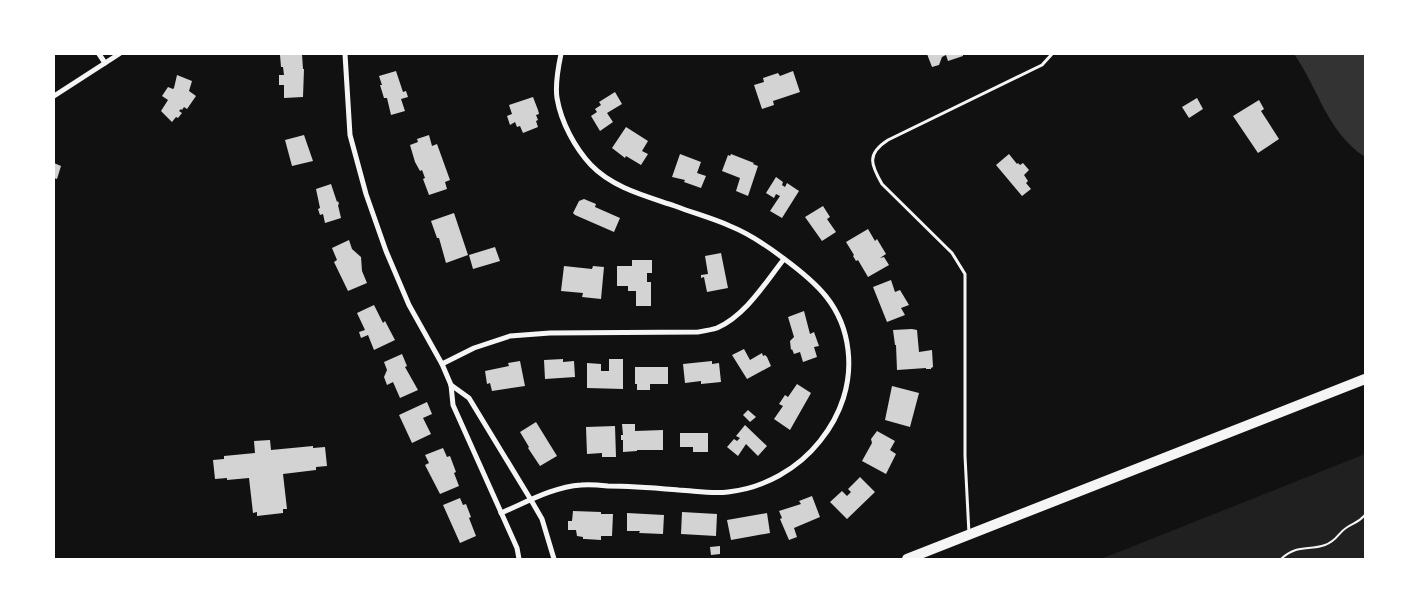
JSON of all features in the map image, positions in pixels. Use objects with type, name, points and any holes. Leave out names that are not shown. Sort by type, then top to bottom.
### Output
[{"type":"main road","points":[[907,559],[1365,379]]},
{"type":"street","points":[[99,54],[105,63]]},
{"type":"street","points":[[54,96],[118,54]]},
{"type":"street","points":[[346,54],[350,135],[366,194],[386,251],[409,305],[442,364],[451,385],[453,405],[517,548],[519,559]]},
{"type":"street","points":[[501,513],[556,489],[582,485],[635,486],[729,492],[773,480],[804,458],[819,442],[837,416],[844,397],[850,366],[845,331],[837,313],[827,296],[807,276],[758,239],[730,226],[633,191],[612,181],[591,166],[566,126],[557,98],[557,73],[561,54]]},
{"type":"street","points":[[442,364],[474,348],[510,336],[550,333],[698,332],[716,328],[732,320],[746,307],[784,259]]},
{"type":"street","points":[[451,385],[469,398],[531,500],[542,519],[554,559]]},
{"type":"lane","points":[[969,534],[965,456],[965,274],[952,253],[882,184],[875,172],[872,161],[879,145],[1042,65],[1052,54]]},
{"type":"path","points":[[1281,559],[1292,551],[1328,544],[1340,536],[1345,528],[1356,524],[1365,515]]},
{"type":"shaded area","points":[[1294,54],[1365,54],[1365,157],[1352,147],[1332,122],[1303,67]]},
{"type":"shaded area","points":[[1365,454],[1365,559],[1101,559]]},
{"type":"building","points":[[302,54],[304,69],[303,97],[284,98],[284,85],[279,85],[279,75],[284,75],[280,55]]},
{"type":"building","points":[[927,54],[963,54],[963,56],[948,61],[946,55],[942,57],[939,65],[932,67]]},
{"type":"building","points":[[396,71],[403,92],[406,91],[408,97],[401,99],[405,111],[391,115],[387,98],[384,98],[380,85],[382,85],[379,76]]},
{"type":"building","points":[[793,71],[800,92],[773,101],[774,105],[762,109],[754,85],[764,82],[763,78],[778,73],[780,76]]},
{"type":"building","points":[[177,75],[192,81],[189,91],[196,96],[187,109],[184,107],[179,111],[182,113],[172,122],[161,111],[168,100],[162,96],[168,87],[174,88]]},
{"type":"building","points":[[615,92],[622,104],[607,113],[613,122],[600,131],[591,116],[597,112],[595,109],[601,105],[599,102]]},
{"type":"building","points":[[533,97],[539,114],[536,115],[538,127],[523,133],[520,126],[517,127],[515,122],[510,125],[507,116],[512,114],[509,105]]},
{"type":"building","points":[[1197,98],[1203,109],[1189,118],[1182,107]]},
{"type":"building","points":[[1259,100],[1264,109],[1261,111],[1279,139],[1258,153],[1233,116]]},
{"type":"building","points":[[626,127],[648,141],[642,151],[648,154],[641,165],[626,156],[625,158],[612,148]]},
{"type":"building","points":[[304,135],[313,161],[292,166],[285,140]]},
{"type":"building","points":[[429,135],[432,146],[437,144],[450,180],[445,182],[447,189],[429,195],[422,170],[420,171],[415,162],[410,145],[418,142],[417,139]]},
{"type":"building","points":[[680,154],[701,162],[697,173],[706,176],[701,188],[684,182],[685,180],[672,177]]},
{"type":"building","points":[[731,154],[758,166],[748,196],[736,191],[740,178],[722,171],[728,155],[730,156]]},
{"type":"building","points":[[1009,154],[1017,164],[1023,163],[1029,170],[1024,175],[1028,181],[1026,183],[1031,189],[1022,196],[996,165]]},
{"type":"building","points":[[54,163],[61,166],[57,179],[54,178]]},
{"type":"building","points":[[776,177],[783,182],[782,185],[785,187],[787,183],[799,191],[782,218],[770,211],[780,196],[776,194],[774,198],[766,193]]},
{"type":"building","points":[[331,184],[339,204],[341,218],[325,223],[323,214],[320,215],[318,209],[320,208],[316,189]]},
{"type":"building","points":[[584,199],[596,204],[595,207],[620,218],[614,232],[573,213],[579,201]]},
{"type":"building","points":[[823,206],[830,217],[827,219],[836,232],[822,241],[805,217]]},
{"type":"building","points":[[454,213],[468,255],[446,263],[439,238],[437,238],[431,221]]},
{"type":"building","points":[[868,229],[886,254],[880,258],[884,257],[889,265],[868,277],[858,260],[856,261],[846,242]]},
{"type":"building","points":[[349,240],[352,249],[361,257],[362,271],[367,283],[348,291],[334,262],[337,260],[332,248]]},
{"type":"building","points":[[495,247],[500,261],[473,269],[469,255]]},
{"type":"building","points":[[721,253],[728,288],[707,292],[704,277],[701,278],[701,275],[708,274],[705,256]]},
{"type":"building","points":[[632,260],[652,260],[652,273],[647,273],[647,282],[651,282],[651,306],[636,306],[636,291],[628,291],[628,286],[617,286],[617,266],[632,266]]},
{"type":"building","points":[[564,266],[592,269],[593,266],[604,267],[601,299],[582,297],[583,293],[561,291]]},
{"type":"building","points":[[891,280],[895,292],[900,290],[909,305],[901,308],[905,315],[887,322],[873,287]]},
{"type":"building","points":[[374,305],[383,323],[385,321],[395,340],[374,350],[368,335],[361,338],[359,332],[365,330],[357,313]]},
{"type":"building","points":[[804,311],[810,334],[814,332],[819,346],[814,347],[817,357],[803,362],[800,352],[794,354],[791,350],[790,341],[794,337],[788,317]]},
{"type":"building","points":[[893,330],[917,330],[919,352],[932,350],[933,367],[931,369],[897,370]]},
{"type":"building","points":[[744,349],[750,360],[762,353],[763,356],[767,357],[771,366],[747,379],[732,355]]},
{"type":"building","points":[[402,354],[407,366],[405,367],[418,390],[400,398],[393,382],[387,385],[384,377],[387,370],[384,362]]},
{"type":"building","points":[[563,359],[563,362],[574,361],[575,377],[545,379],[544,360]]},
{"type":"building","points":[[609,359],[623,359],[623,389],[587,388],[587,363],[601,364],[601,371],[609,371]]},
{"type":"building","points":[[520,361],[525,386],[492,391],[490,383],[487,384],[485,371],[509,366],[508,363]]},
{"type":"building","points":[[712,361],[712,364],[719,363],[721,382],[701,384],[701,381],[685,383],[683,364]]},
{"type":"building","points":[[635,367],[668,367],[668,384],[650,384],[650,390],[637,390]]},
{"type":"building","points":[[797,384],[811,393],[790,430],[774,419],[783,406],[779,404],[785,395],[788,397]]},
{"type":"building","points":[[892,386],[919,393],[910,427],[885,420]]},
{"type":"building","points":[[427,402],[432,414],[423,418],[431,434],[412,443],[399,415]]},
{"type":"building","points":[[748,410],[756,417],[750,422],[743,415]]},
{"type":"building","points":[[536,422],[557,456],[540,466],[520,432]]},
{"type":"building","points":[[622,424],[635,424],[635,431],[663,430],[663,450],[623,452],[623,440],[621,440],[621,435],[623,435]]},
{"type":"building","points":[[745,425],[767,446],[758,456],[746,444],[738,456],[727,447],[734,439],[737,441],[740,438],[736,436]]},
{"type":"building","points":[[615,426],[616,457],[602,457],[602,453],[587,454],[586,427]]},
{"type":"building","points":[[877,431],[895,441],[890,450],[896,454],[886,474],[862,461],[872,443],[871,439]]},
{"type":"building","points":[[680,433],[708,433],[708,452],[693,452],[693,447],[680,447]]},
{"type":"building","points":[[270,440],[271,450],[313,446],[313,448],[325,447],[327,466],[316,467],[316,470],[283,474],[287,509],[283,509],[283,513],[257,516],[257,512],[253,513],[249,478],[215,479],[213,460],[224,459],[224,456],[255,453],[254,441]]},
{"type":"building","points":[[443,448],[447,457],[450,456],[459,486],[440,494],[425,465],[429,463],[425,455]]},
{"type":"building","points":[[860,477],[875,492],[847,519],[830,502],[842,491],[847,496],[851,492],[848,489]]},
{"type":"building","points":[[812,496],[820,517],[794,528],[797,537],[789,540],[780,519],[782,518],[779,511],[801,504],[799,501]]},
{"type":"building","points":[[460,498],[463,505],[466,504],[476,536],[460,543],[443,505]]},
{"type":"building","points":[[573,511],[613,514],[612,536],[601,536],[601,540],[583,539],[583,537],[577,536],[576,530],[568,530],[568,521],[572,521]]},
{"type":"building","points":[[682,512],[717,514],[716,536],[681,534]]},
{"type":"building","points":[[627,513],[664,515],[663,534],[627,531]]},
{"type":"building","points":[[767,513],[770,533],[731,540],[727,520]]},
{"type":"building","points":[[720,546],[720,554],[711,555],[710,547]]}]
